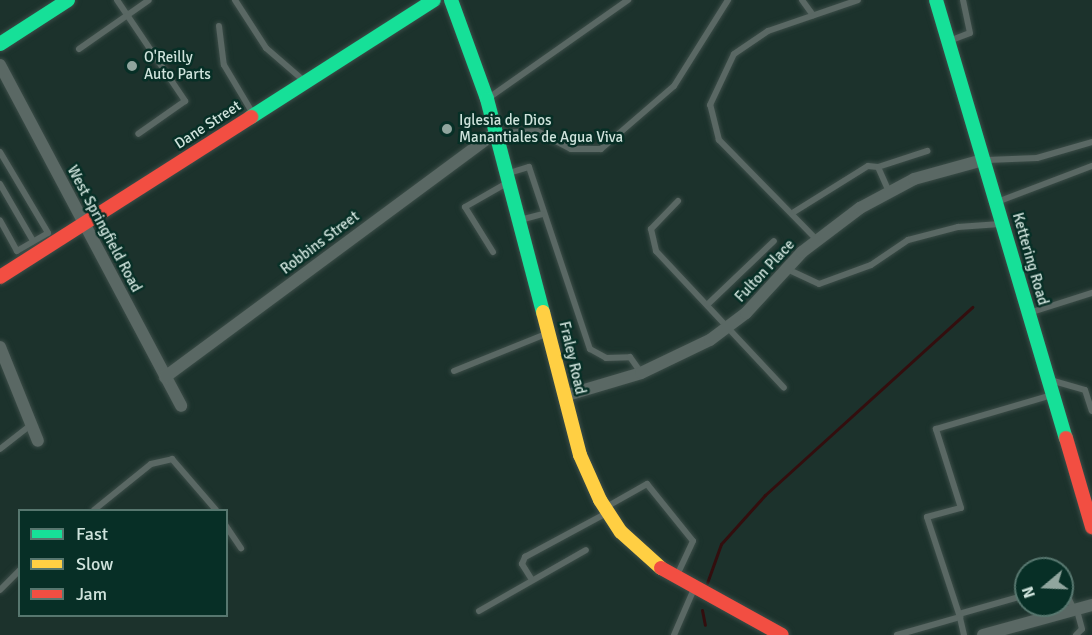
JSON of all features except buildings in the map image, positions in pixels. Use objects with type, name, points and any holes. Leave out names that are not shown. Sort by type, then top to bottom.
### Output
[{"type":"street","points":[[0,44],[68,0]]},
{"type":"street","name":"Dane Street","points":[[0,277],[434,0]]},
{"type":"street","name":"Fraley Road","points":[[451,0],[487,99],[493,134],[520,220],[580,456],[607,510],[647,559],[674,580],[782,635]]},
{"type":"street","name":"Kettering Road","points":[[936,0],[1048,380],[1090,512],[1092,527]]},
{"type":"street","name":"West Springfield Road","points":[[0,65],[181,406]]},
{"type":"street","name":"Robbins Street","points":[[165,377],[493,134]]},
{"type":"street","name":"Fulton Place","points":[[564,396],[641,373],[729,326],[816,240],[914,179],[983,160]]},
{"type":"street","points":[[0,347],[38,441]]},
{"type":"street","points":[[983,635],[1092,605]]},
{"type":"lane","points":[[117,0],[185,101],[138,134]]},
{"type":"lane","points":[[79,49],[149,0]]},
{"type":"lane","points":[[235,0],[281,66],[306,82]]},
{"type":"lane","points":[[487,99],[628,0]]},
{"type":"lane","points":[[493,134],[537,131],[571,148],[601,149],[674,86],[728,0]]},
{"type":"lane","points":[[802,0],[813,15]]},
{"type":"lane","points":[[816,240],[794,212],[719,140],[710,105],[734,54],[768,31],[858,0]]},
{"type":"lane","points":[[948,42],[970,33],[963,0]]},
{"type":"lane","points":[[219,26],[224,65],[254,115]]},
{"type":"lane","points":[[983,160],[1037,158],[1092,142]]},
{"type":"lane","points":[[794,212],[868,166],[878,167],[927,151]]},
{"type":"lane","points":[[0,152],[48,232],[17,251],[0,220]]},
{"type":"lane","points":[[996,202],[1092,166]]},
{"type":"lane","points":[[493,252],[465,207],[506,178],[529,167],[542,214],[590,349],[606,358],[630,357],[641,373]]},
{"type":"lane","points":[[878,167],[890,192]]},
{"type":"lane","points":[[0,184],[33,241]]},
{"type":"lane","points":[[678,201],[654,224],[651,240],[784,388]]},
{"type":"lane","points":[[520,220],[542,214]]},
{"type":"lane","points":[[786,269],[819,284],[870,265],[908,240],[958,227],[1002,224]]},
{"type":"lane","points":[[708,304],[774,241]]},
{"type":"lane","points":[[1028,313],[1092,293]]},
{"type":"lane","points":[[454,371],[550,333]]},
{"type":"lane","points":[[1048,380],[1085,390],[1092,411]]},
{"type":"lane","points":[[964,635],[927,517],[961,508],[936,429],[1053,395]]},
{"type":"lane","points":[[0,448],[31,425]]},
{"type":"lane","points":[[95,509],[152,464],[172,459],[215,509]]},
{"type":"lane","points":[[532,580],[522,564],[525,557],[647,484],[693,542],[674,580]]},
{"type":"lane","points":[[228,529],[241,548]]},
{"type":"lane","points":[[479,611],[586,550]]},
{"type":"lane","points":[[0,590],[18,572]]},
{"type":"lane","points":[[674,635],[694,590]]},
{"type":"lane","points":[[897,635],[1014,599]]},
{"type":"lane","points":[[1074,606],[1082,629],[1076,635]]},
{"type":"waterway","points":[[707,583],[721,544],[765,495],[972,307]]},
{"type":"waterway","points":[[702,610],[705,625]]},
{"type":"traffic: fast","points":[[0,44],[68,0]]},
{"type":"traffic: fast","points":[[251,117],[434,0]]},
{"type":"traffic: fast","points":[[451,0],[487,99],[543,312]]},
{"type":"traffic: fast","points":[[936,0],[1066,438]]},
{"type":"traffic: slow","points":[[543,312],[580,455],[600,500],[621,532],[661,568]]},
{"type":"traffic: jam","points":[[0,277],[251,117]]},
{"type":"traffic: jam","points":[[1066,438],[1092,527]]},
{"type":"traffic: jam","points":[[661,568],[782,635]]},
{"type":"place","name":"O'Reilly Auto Parts","points":[[132,66]]},
{"type":"place","name":"Iglesia de Dios Manantiales de Agua Viva","points":[[447,129]]}]
